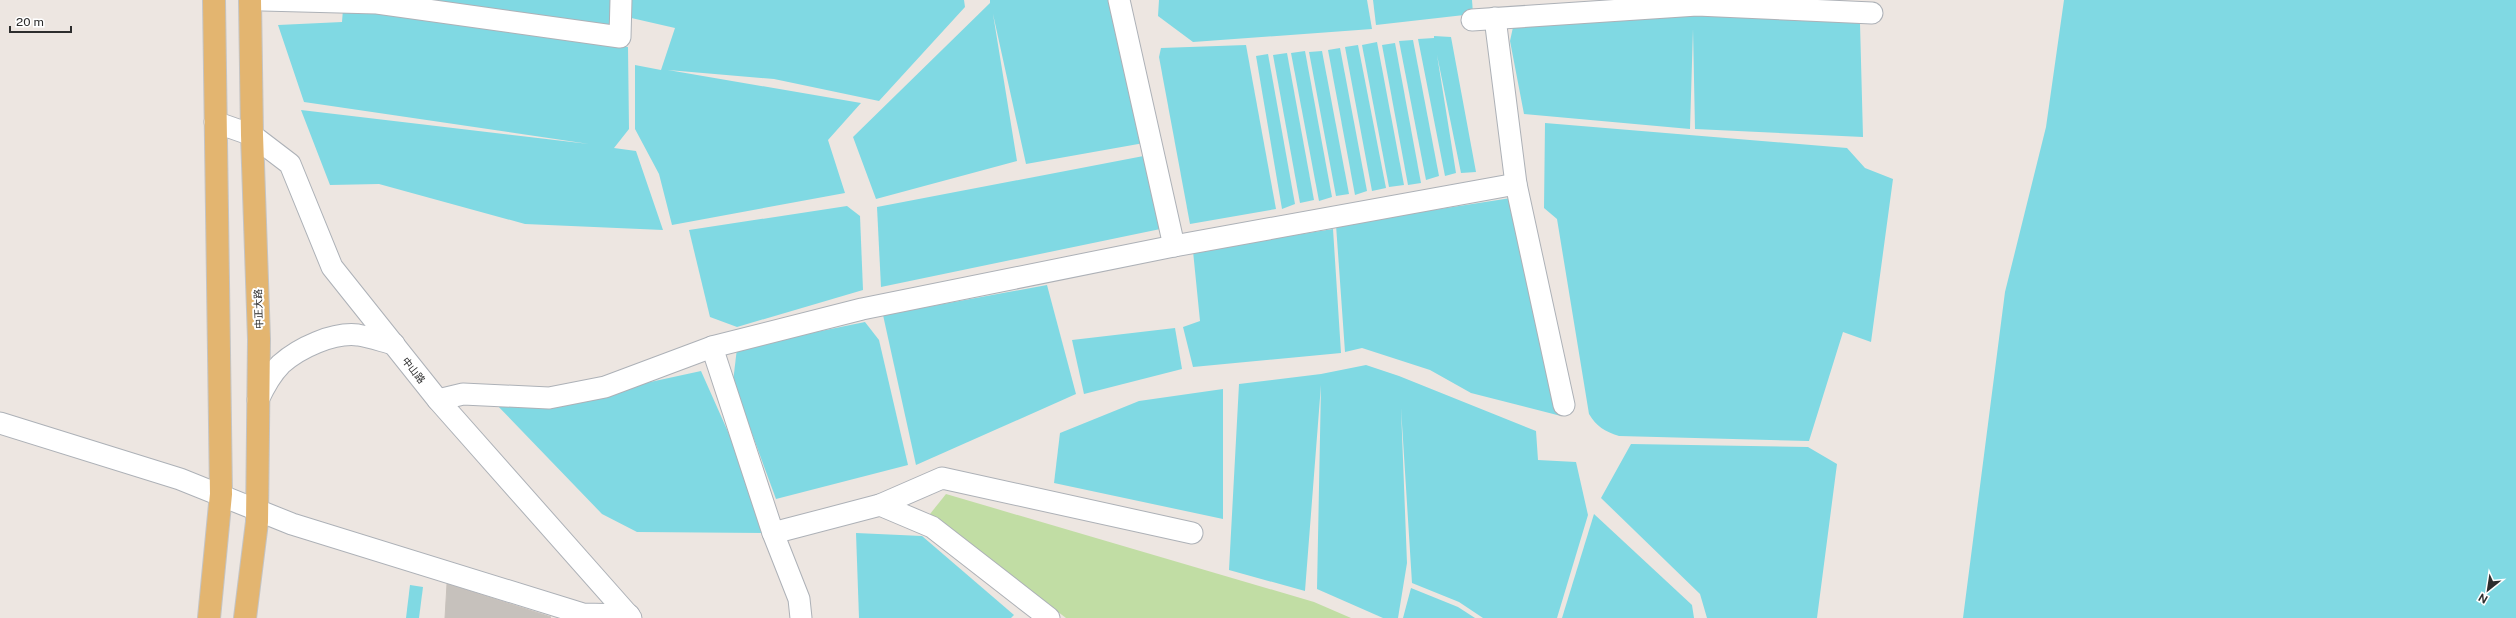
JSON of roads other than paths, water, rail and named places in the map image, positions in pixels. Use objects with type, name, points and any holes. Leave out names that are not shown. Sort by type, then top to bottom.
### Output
[{"type":"main road","points":[[209,618],[221,494],[214,0]]},
{"type":"main road","name":"中正大路","points":[[245,618],[257,522],[259,339],[252,135],[250,0]]},
{"type":"street","points":[[263,0],[377,4],[620,37],[621,0]]},
{"type":"street","points":[[1119,0],[1174,246]]},
{"type":"street","points":[[1472,20],[1697,5],[1872,13]]},
{"type":"street","points":[[1495,18],[1516,184],[1564,406]]},
{"type":"street","name":"中山路","points":[[215,122],[252,135],[290,164],[332,267],[438,400],[630,617]]},
{"type":"street","points":[[438,400],[463,394],[549,398],[606,387],[712,347],[862,309],[1174,246],[1516,184]]},
{"type":"street","points":[[258,400],[268,380],[281,364],[307,347],[341,336],[357,335],[394,344]]},
{"type":"street","points":[[712,347],[773,533],[799,599],[801,618]]},
{"type":"street","points":[[0,424],[173,476],[299,526],[583,614],[630,617]]},
{"type":"street","points":[[773,533],[880,505],[942,478],[1192,533]]},
{"type":"street","points":[[880,505],[932,527],[1049,618]]},
{"type":"water","points":[[413,0],[611,0],[610,27]]},
{"type":"water","points":[[628,0],[964,0],[965,7],[879,101],[774,79],[668,70],[861,103],[828,140],[845,193],[672,225],[659,174],[635,129],[635,65],[661,70],[675,28],[627,17]]},
{"type":"water","points":[[990,0],[1116,0],[1144,143],[1026,164],[993,14],[1017,161],[876,199],[853,137],[990,3]]},
{"type":"water","points":[[1159,0],[1367,0],[1372,29],[1193,42],[1158,16]]},
{"type":"water","points":[[1373,0],[1472,0],[1473,14],[1376,25]]},
{"type":"water","points":[[2064,0],[2516,0],[2516,618],[1963,618],[2005,292],[2046,127]]},
{"type":"water","points":[[343,9],[409,14],[628,47],[629,129],[614,148],[636,151],[663,230],[525,224],[379,184],[330,185],[301,110],[589,144],[304,102],[278,25],[342,22]]},
{"type":"water","points":[[1693,15],[1860,23],[1863,137],[1695,129],[1693,29],[1690,129],[1524,114],[1510,41],[1515,18]]},
{"type":"water","points":[[1434,36],[1451,37],[1476,172],[1461,173],[1437,55],[1456,173],[1445,176],[1418,39],[1434,38]]},
{"type":"water","points":[[1413,40],[1439,176],[1426,180],[1399,41]]},
{"type":"water","points":[[1377,42],[1404,185],[1389,187],[1362,45]]},
{"type":"water","points":[[1395,43],[1421,183],[1408,185],[1382,45]]},
{"type":"water","points":[[1246,45],[1276,209],[1190,224],[1159,57],[1161,48]]},
{"type":"water","points":[[1358,45],[1386,188],[1372,191],[1345,47]]},
{"type":"water","points":[[1340,48],[1367,191],[1355,195],[1328,50]]},
{"type":"water","points":[[1305,51],[1332,197],[1319,201],[1291,53]]},
{"type":"water","points":[[1322,51],[1349,194],[1336,196],[1309,52]]},
{"type":"water","points":[[1287,53],[1314,200],[1300,203],[1273,55]]},
{"type":"water","points":[[1268,54],[1295,204],[1282,209],[1256,56]]},
{"type":"water","points":[[1545,123],[1847,148],[1865,168],[1893,179],[1871,342],[1843,332],[1809,441],[1619,436],[1605,430],[1595,422],[1589,414],[1557,219],[1544,208]]},
{"type":"water","points":[[1154,154],[1170,227],[881,287],[877,207]]},
{"type":"water","points":[[1524,196],[1561,416],[1471,393],[1430,370],[1362,348],[1345,352],[1336,225]]},
{"type":"water","points":[[847,206],[860,216],[863,290],[737,327],[710,317],[689,230]]},
{"type":"water","points":[[1333,229],[1341,353],[1193,367],[1183,327],[1200,321],[1193,251]]},
{"type":"water","points":[[1047,285],[1076,394],[916,465],[883,315]]},
{"type":"water","points":[[865,322],[879,340],[908,465],[776,499],[733,382],[737,348]]},
{"type":"water","points":[[1175,328],[1182,369],[1084,394],[1072,340]]},
{"type":"water","points":[[1366,365],[1399,376],[1536,431],[1538,460],[1576,462],[1588,515],[1557,618],[1483,618],[1459,602],[1412,583],[1401,408],[1407,563],[1398,618],[1383,618],[1317,589],[1321,385],[1305,591],[1229,570],[1239,384],[1321,374]]},
{"type":"water","points":[[701,371],[773,533],[637,532],[602,514],[493,401],[618,389]]},
{"type":"water","points":[[1223,389],[1223,519],[1054,483],[1060,433],[1139,401]]},
{"type":"water","points":[[1631,444],[1808,447],[1837,464],[1817,618],[1707,618],[1700,594],[1601,498]]},
{"type":"water","points":[[1594,514],[1692,605],[1694,618],[1562,618]]},
{"type":"water","points":[[856,533],[922,536],[1014,615],[1011,618],[859,618]]},
{"type":"water","points":[[410,585],[423,587],[419,618],[406,618]]},
{"type":"water","points":[[1411,588],[1458,607],[1475,618],[1403,618]]}]
